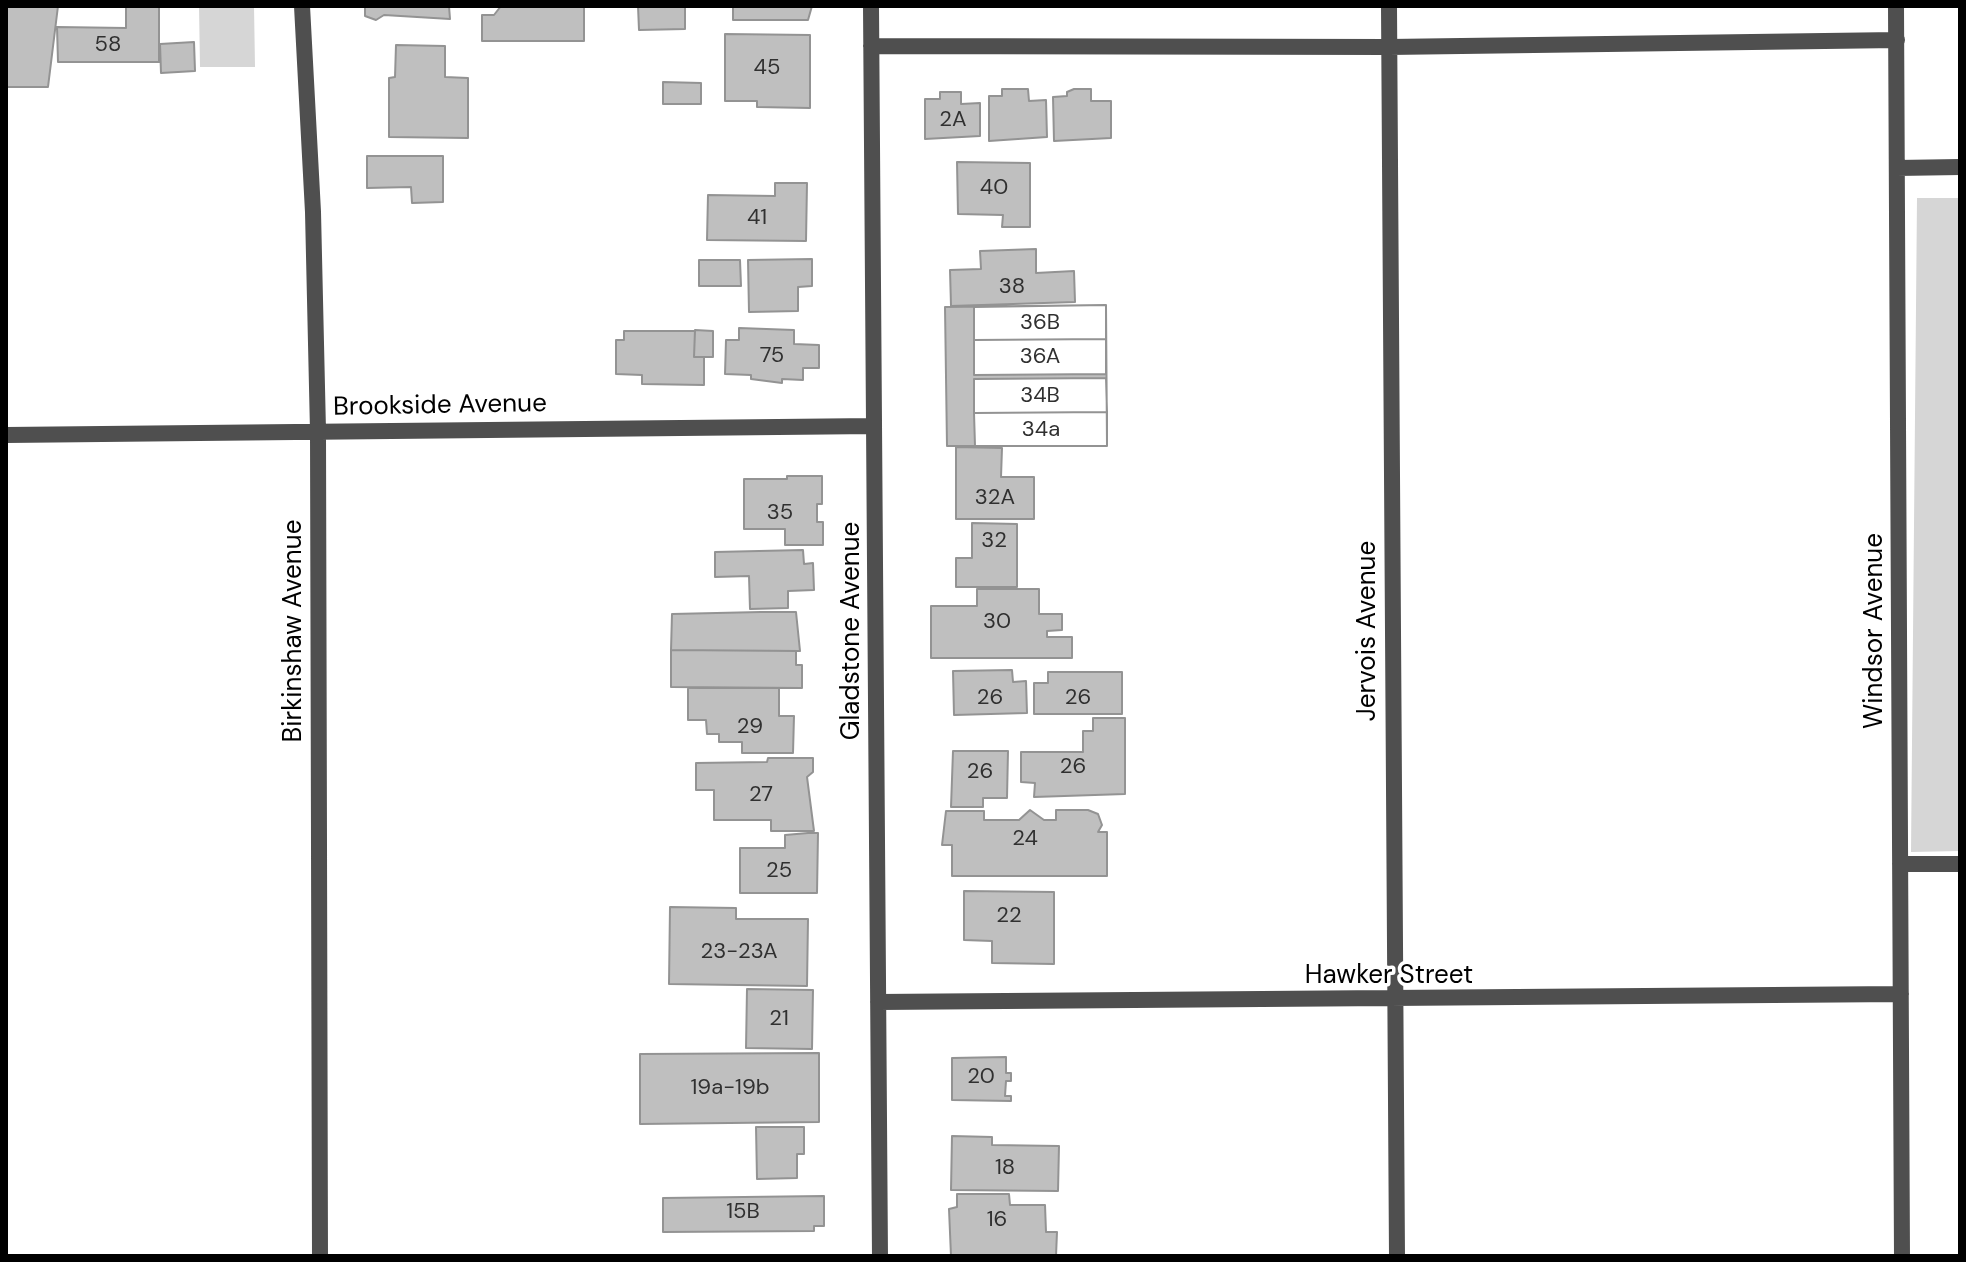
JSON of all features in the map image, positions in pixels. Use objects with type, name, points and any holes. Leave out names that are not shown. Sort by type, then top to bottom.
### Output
[{"type":"street","name":"Birkinshaw Avenue","points":[[302,6],[313,212],[318,431],[320,1256]]},
{"type":"street","name":"Gladstone Avenue","points":[[871,6],[880,1256]]},
{"type":"street","name":"Jervois Avenue","points":[[1389,6],[1397,1256]]},
{"type":"street","name":"Windsor Avenue","points":[[1896,6],[1902,1256]]},
{"type":"street","points":[[871,46],[1389,47],[1897,40]]},
{"type":"street","points":[[1897,168],[1960,167]]},
{"type":"street","name":"Brookside Avenue","points":[[6,435],[874,426]]},
{"type":"street","points":[[1900,864],[1960,864]]},
{"type":"street","name":"Hawker Street","points":[[878,1002],[1901,994]]},
{"type":"shaded area","points":[[199,6],[254,6],[255,67],[200,67]]},
{"type":"shaded area","points":[[1917,198],[1960,198],[1960,851],[1911,852]]},
{"type":"building","points":[[6,6],[58,6],[48,87],[6,87]]},
{"type":"building","points":[[126,6],[159,6],[159,62],[58,62],[57,27],[126,28]]},
{"type":"building","points":[[365,6],[449,6],[450,19],[384,15],[376,20],[365,16]]},
{"type":"building","points":[[501,6],[584,6],[584,41],[482,41],[482,15],[494,15]]},
{"type":"building","points":[[638,6],[685,6],[685,29],[639,30]]},
{"type":"building","points":[[733,6],[812,6],[808,20],[733,20]]},
{"type":"building","points":[[725,34],[810,35],[810,108],[757,107],[757,101],[725,101]]},
{"type":"building","points":[[194,42],[195,71],[161,73],[160,44]]},
{"type":"building","points":[[396,45],[445,46],[445,77],[468,78],[468,138],[389,137],[389,78],[395,77]]},
{"type":"building","points":[[663,82],[701,83],[701,104],[663,104]]},
{"type":"building","points":[[1002,89],[1028,89],[1029,101],[1046,100],[1047,137],[989,141],[989,96],[1002,96]]},
{"type":"building","points":[[1091,89],[1091,101],[1111,101],[1111,138],[1054,141],[1053,97],[1067,96],[1067,92]]},
{"type":"building","points":[[940,92],[961,92],[961,104],[980,103],[980,136],[925,139],[925,99],[940,99]]},
{"type":"building","points":[[367,156],[443,156],[443,202],[412,203],[411,187],[367,188]]},
{"type":"building","points":[[957,162],[1030,163],[1030,227],[1002,227],[1003,215],[958,214]]},
{"type":"building","points":[[775,183],[807,183],[806,241],[707,240],[708,195],[775,196]]},
{"type":"building","points":[[1036,249],[1036,273],[1074,271],[1075,302],[951,306],[950,270],[981,269],[980,251]]},
{"type":"building","points":[[812,259],[812,286],[798,287],[798,311],[749,312],[748,260]]},
{"type":"building","points":[[699,260],[740,260],[741,286],[699,286]]},
{"type":"building","points":[[1106,305],[1106,339],[974,340],[974,307]]},
{"type":"building","points":[[1106,305],[1107,446],[947,446],[945,307]]},
{"type":"building","points":[[739,328],[794,330],[794,344],[819,345],[819,368],[803,368],[803,380],[782,379],[782,383],[751,379],[751,375],[725,374],[726,340],[739,340]]},
{"type":"building","points":[[695,330],[713,331],[713,357],[694,357]]},
{"type":"building","points":[[624,331],[695,331],[694,357],[704,357],[704,385],[642,384],[642,375],[616,374],[616,340],[624,340]]},
{"type":"building","points":[[1106,339],[1106,374],[974,375],[974,340]]},
{"type":"building","points":[[1106,378],[1107,412],[974,413],[974,379]]},
{"type":"building","points":[[1107,412],[1107,446],[975,446],[974,413]]},
{"type":"building","points":[[956,447],[1002,448],[1001,477],[1034,477],[1034,519],[956,519]]},
{"type":"building","points":[[787,476],[822,476],[822,504],[817,504],[817,522],[823,522],[823,545],[785,545],[785,529],[744,529],[744,479],[787,479]]},
{"type":"building","points":[[972,523],[1017,524],[1017,587],[956,587],[956,558],[972,558]]},
{"type":"building","points":[[803,550],[804,564],[813,563],[814,590],[788,591],[788,608],[750,609],[749,576],[715,577],[715,552]]},
{"type":"building","points":[[977,589],[1039,589],[1039,614],[1062,614],[1062,630],[1047,631],[1047,637],[1072,637],[1072,658],[931,658],[931,606],[977,606]]},
{"type":"building","points":[[796,612],[800,651],[671,650],[672,614]]},
{"type":"building","points":[[671,650],[796,651],[796,665],[802,665],[802,688],[671,687]]},
{"type":"building","points":[[1012,670],[1013,682],[1026,681],[1027,713],[954,715],[953,671]]},
{"type":"building","points":[[1048,672],[1122,672],[1122,714],[1034,714],[1034,683],[1048,683]]},
{"type":"building","points":[[688,688],[779,688],[779,716],[794,716],[793,753],[742,753],[742,742],[719,742],[719,734],[707,734],[706,720],[688,720]]},
{"type":"building","points":[[1093,718],[1125,718],[1125,794],[1034,797],[1035,783],[1021,782],[1021,752],[1083,752],[1083,731],[1093,731]]},
{"type":"building","points":[[953,751],[1008,751],[1007,798],[983,798],[983,807],[951,807]]},
{"type":"building","points":[[768,758],[813,758],[813,772],[807,777],[814,831],[771,831],[771,820],[714,820],[714,790],[696,790],[696,763],[767,762]]},
{"type":"building","points":[[1030,810],[1044,820],[1056,820],[1056,810],[1088,810],[1098,814],[1102,825],[1098,832],[1107,832],[1107,876],[952,876],[952,845],[942,845],[946,811],[984,811],[984,820],[1019,820]]},
{"type":"building","points":[[818,833],[817,893],[740,893],[740,848],[785,848],[785,835]]},
{"type":"building","points":[[964,891],[1054,892],[1054,964],[992,963],[992,941],[964,940]]},
{"type":"building","points":[[670,907],[736,908],[736,919],[808,919],[807,986],[669,984]]},
{"type":"building","points":[[747,989],[813,990],[812,1049],[746,1048]]},
{"type":"building","points":[[819,1053],[819,1122],[640,1124],[640,1054]]},
{"type":"building","points":[[1006,1057],[1006,1073],[1011,1073],[1011,1081],[1006,1081],[1005,1096],[1011,1096],[1011,1101],[952,1100],[952,1058]]},
{"type":"building","points":[[756,1127],[804,1127],[804,1154],[797,1154],[797,1178],[757,1179]]},
{"type":"building","points":[[952,1136],[992,1137],[992,1145],[1059,1146],[1058,1191],[951,1190]]},
{"type":"building","points":[[957,1194],[1009,1194],[1010,1205],[1045,1205],[1046,1232],[1057,1232],[1056,1256],[951,1256],[949,1209],[957,1207]]},
{"type":"building","points":[[824,1196],[824,1226],[814,1226],[814,1231],[663,1232],[663,1198]]}]
